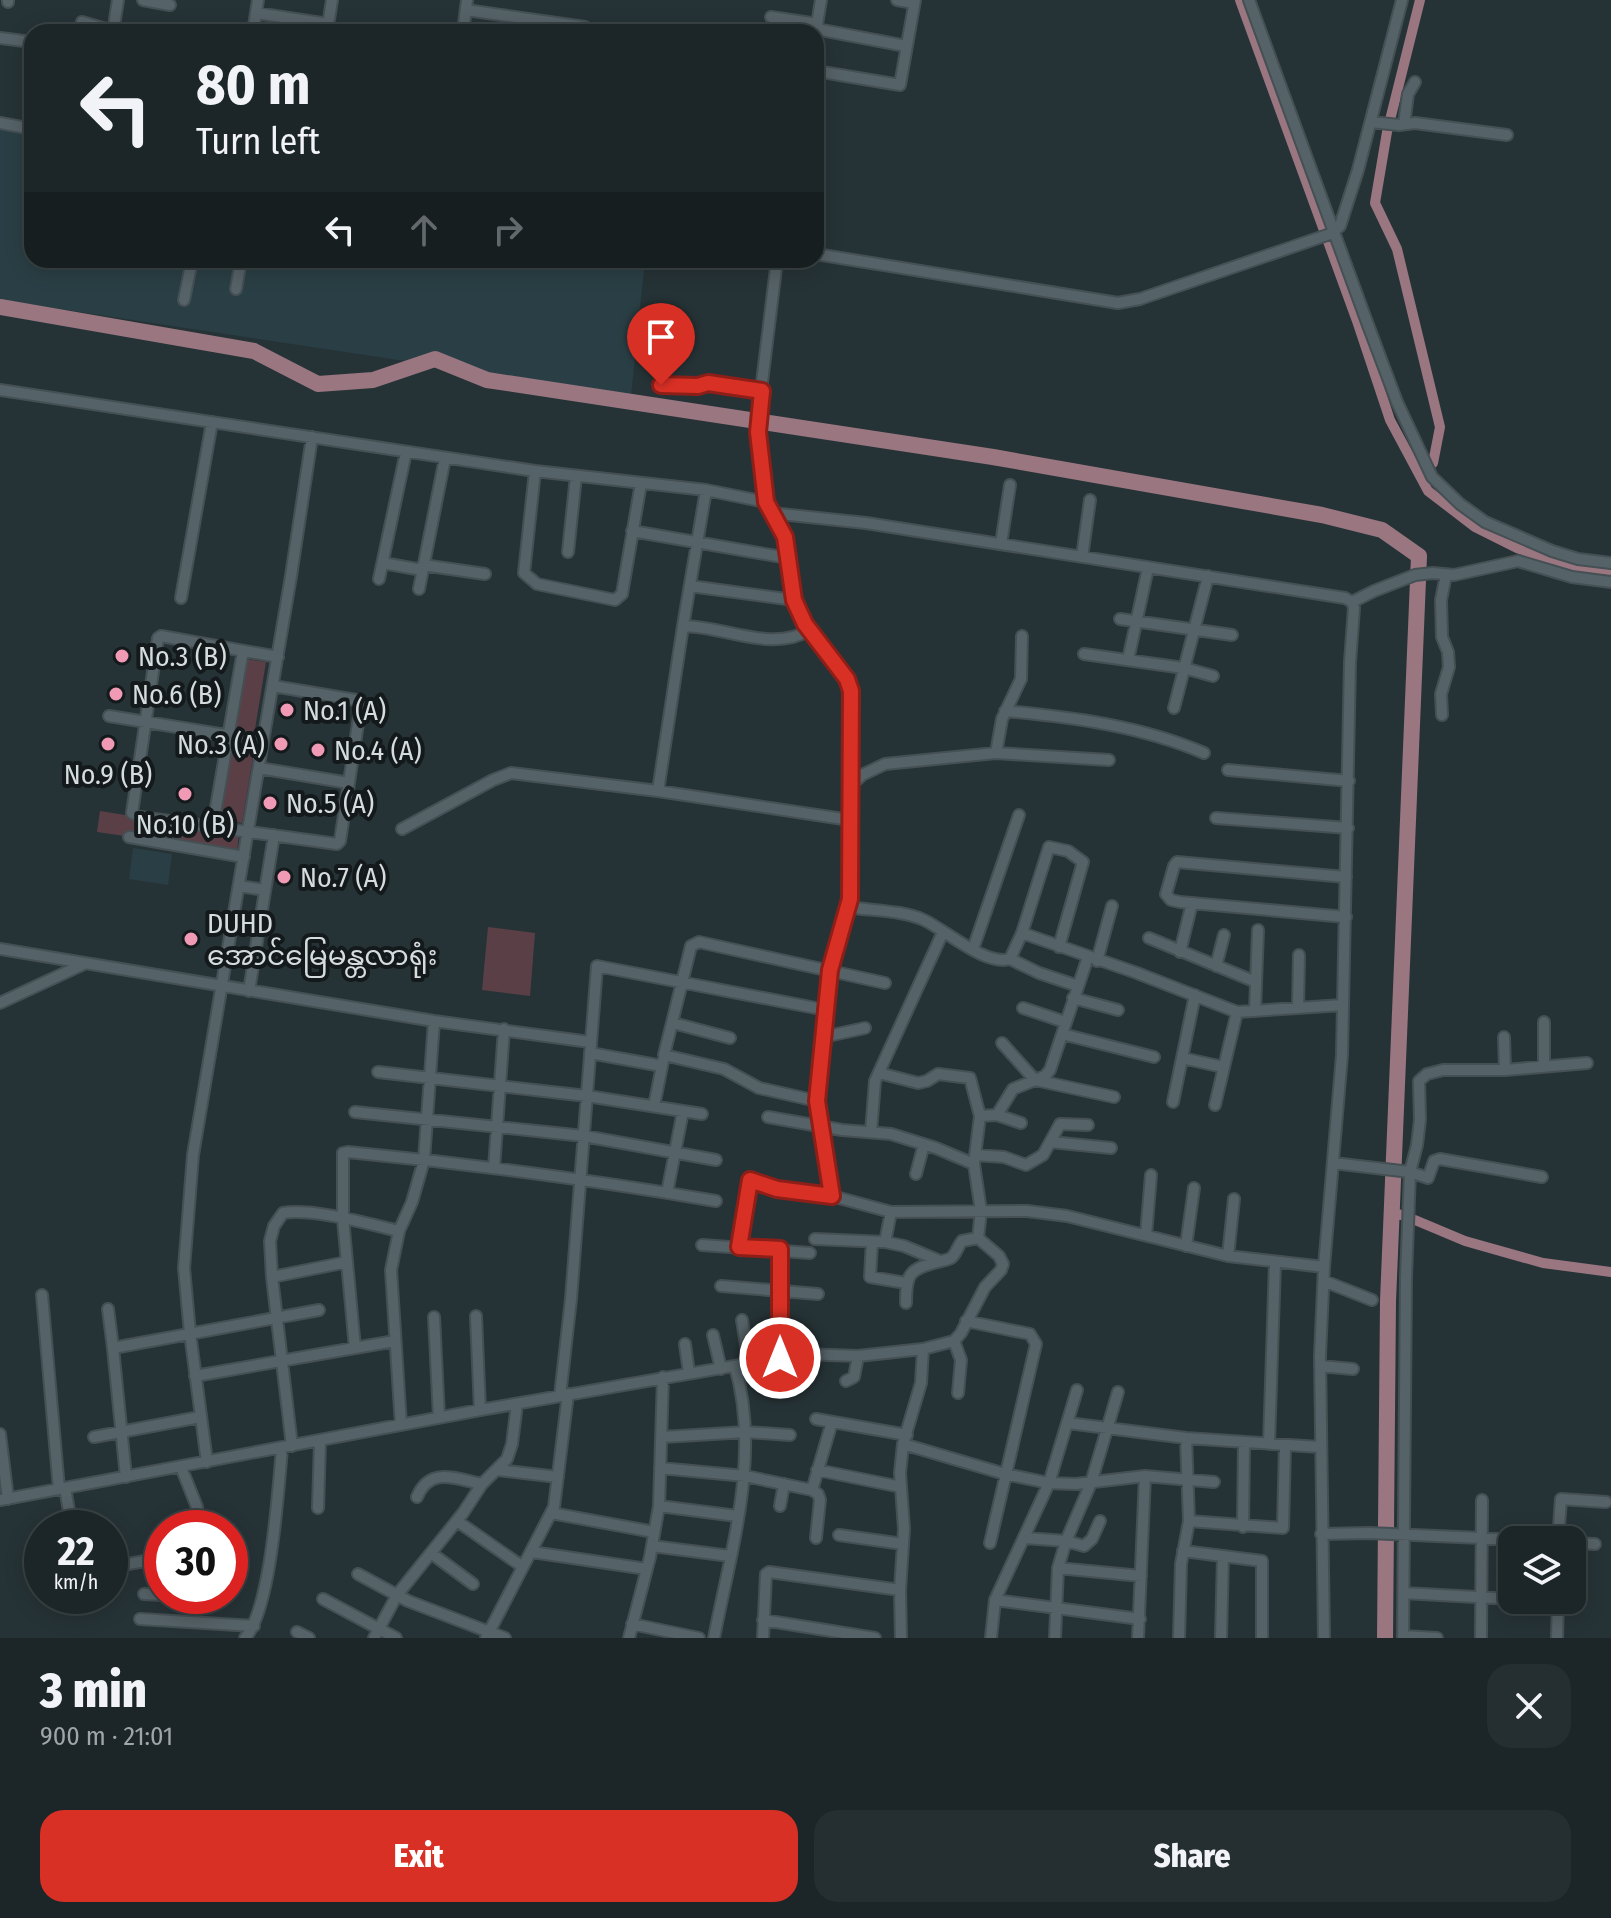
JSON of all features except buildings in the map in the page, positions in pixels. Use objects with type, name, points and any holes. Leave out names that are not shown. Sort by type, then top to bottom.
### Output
[{"type":"street","points":[[114,24],[118,0]]},
{"type":"street","points":[[143,0],[170,5]]},
{"type":"street","points":[[254,24],[258,0]]},
{"type":"street","points":[[329,24],[332,0]]},
{"type":"street","points":[[818,24],[821,0]]},
{"type":"street","points":[[824,72],[899,85],[915,2],[897,0]]},
{"type":"street","points":[[1249,0],[1329,234],[1347,271],[1397,402],[1432,477],[1460,504],[1485,522],[1552,551],[1578,559],[1611,563]]},
{"type":"street","points":[[824,255],[1118,303],[1140,299],[1329,234],[1340,226],[1376,123],[1402,0]]},
{"type":"street","points":[[467,5],[569,24]]},
{"type":"street","points":[[256,13],[309,24]]},
{"type":"street","points":[[771,17],[798,24]]},
{"type":"street","points":[[82,22],[89,24]]},
{"type":"street","points":[[824,30],[906,46]]},
{"type":"street","points":[[0,38],[24,41]]},
{"type":"street","points":[[1402,124],[1408,94],[1415,82]]},
{"type":"street","points":[[0,123],[24,128]]},
{"type":"street","points":[[1376,123],[1415,123],[1507,135]]},
{"type":"street","points":[[184,300],[190,268]]},
{"type":"street","points":[[236,289],[240,268]]},
{"type":"street","points":[[776,268],[758,415],[766,502],[783,531],[794,600],[810,630],[850,685],[849,907],[830,970],[817,1101],[832,1196]]},
{"type":"street","points":[[661,385],[698,386],[708,383],[762,391]]},
{"type":"street","points":[[0,390],[535,471],[706,490],[766,502]]},
{"type":"street","points":[[181,598],[212,422]]},
{"type":"street","points":[[207,1462],[184,1259],[191,1170],[312,437]]},
{"type":"street","points":[[379,579],[406,452]]},
{"type":"street","points":[[419,589],[445,458]]},
{"type":"street","points":[[535,471],[524,573],[531,581],[615,600],[622,594],[641,483]]},
{"type":"street","points":[[568,552],[576,476]]},
{"type":"street","points":[[1001,544],[1010,485]]},
{"type":"street","points":[[658,791],[706,490]]},
{"type":"street","points":[[1082,557],[1090,500]]},
{"type":"street","points":[[771,513],[866,523],[1345,598],[1352,602],[1342,1055],[1324,1267],[1320,1366],[1324,1638]]},
{"type":"street","points":[[632,531],[788,558]]},
{"type":"street","points":[[1352,602],[1415,575],[1446,575],[1518,561],[1572,577],[1611,582]]},
{"type":"street","points":[[383,563],[485,574]]},
{"type":"street","points":[[1128,660],[1148,568]]},
{"type":"street","points":[[1442,715],[1441,694],[1449,667],[1448,652],[1442,637],[1441,600],[1446,575]]},
{"type":"street","points":[[1174,708],[1208,576]]},
{"type":"street","points":[[690,586],[794,600]]},
{"type":"street","points":[[1120,619],[1232,635]]},
{"type":"street","points":[[683,626],[772,640],[787,640],[810,630]]},
{"type":"street","points":[[273,686],[356,700],[361,704],[340,841],[337,844],[140,817],[132,813],[158,638],[161,636],[278,657]]},
{"type":"street","points":[[996,753],[1005,711],[1021,679],[1022,636]]},
{"type":"street","points":[[213,825],[243,651]]},
{"type":"street","points":[[1084,654],[1184,668],[1213,676]]},
{"type":"street","points":[[1005,711],[1073,717],[1169,739],[1204,753]]},
{"type":"street","points":[[109,716],[263,741]]},
{"type":"street","points":[[849,787],[862,775],[885,764],[996,753],[1109,760]]},
{"type":"street","points":[[259,768],[349,783]]},
{"type":"street","points":[[1228,770],[1349,781]]},
{"type":"street","points":[[402,829],[511,773],[850,820]]},
{"type":"street","points":[[973,949],[1019,815]]},
{"type":"street","points":[[1216,818],[1348,828]]},
{"type":"street","points":[[249,991],[274,835]]},
{"type":"street","points":[[129,837],[244,857]]},
{"type":"street","points":[[1010,959],[1022,933],[1049,847],[1068,851],[1081,859],[1083,868],[1059,947]]},
{"type":"street","points":[[1346,877],[1177,862],[1166,894],[1171,900],[1192,903],[1346,917]]},
{"type":"street","points":[[239,886],[265,890]]},
{"type":"street","points":[[1180,952],[1192,903]]},
{"type":"street","points":[[997,1115],[1013,1089],[1050,1070],[1073,998],[1093,959],[1112,906]]},
{"type":"street","points":[[849,907],[923,920],[973,949],[1003,961],[1010,959],[1078,986]]},
{"type":"street","points":[[232,923],[259,928]]},
{"type":"street","points":[[1255,1011],[1258,930]]},
{"type":"street","points":[[871,1132],[872,1101],[879,1073],[943,932]]},
{"type":"street","points":[[1022,933],[1237,1012],[1343,1005]]},
{"type":"street","points":[[1216,966],[1224,935]]},
{"type":"street","points":[[1149,938],[1256,982]]},
{"type":"street","points":[[654,1106],[691,946],[699,942],[885,983]]},
{"type":"street","points":[[0,949],[434,1021],[504,1029],[590,1048],[724,1069],[759,1088],[817,1101]]},
{"type":"street","points":[[1298,1008],[1299,955]]},
{"type":"street","points":[[0,1003],[86,964]]},
{"type":"street","points":[[487,1636],[551,1513],[558,1477],[597,966],[826,1010]]},
{"type":"street","points":[[1173,1102],[1195,995]]},
{"type":"street","points":[[1073,998],[1118,1010]]},
{"type":"street","points":[[1023,1008],[1065,1022]]},
{"type":"street","points":[[1215,1105],[1237,1012]]},
{"type":"street","points":[[401,1425],[390,1274],[399,1231],[412,1202],[424,1160],[434,1021]]},
{"type":"street","points":[[1544,1022],[1544,1065]]},
{"type":"street","points":[[673,1023],[730,1038]]},
{"type":"street","points":[[823,1037],[865,1028]]},
{"type":"street","points":[[494,1168],[504,1029]]},
{"type":"street","points":[[1062,1034],[1154,1057]]},
{"type":"street","points":[[1504,1037],[1505,1070]]},
{"type":"street","points":[[1002,1043],[1035,1080],[1114,1097]]},
{"type":"street","points":[[1182,1058],[1223,1067]]},
{"type":"street","points":[[1437,1638],[1403,1637],[1406,1278],[1410,1172],[1419,1137],[1420,1077],[1443,1070],[1505,1070],[1587,1063]]},
{"type":"street","points":[[378,1072],[587,1096],[702,1114]]},
{"type":"street","points":[[879,1073],[918,1083],[938,1074],[968,1076],[971,1080],[980,1116],[974,1159],[981,1211],[978,1238]]},
{"type":"street","points":[[667,1193],[683,1111]]},
{"type":"street","points":[[355,1112],[584,1136],[716,1160]]},
{"type":"street","points":[[980,1116],[997,1115],[1021,1123]]},
{"type":"street","points":[[768,1117],[891,1134],[974,1159],[1004,1157],[1026,1165],[1043,1155],[1060,1124],[1088,1125]]},
{"type":"street","points":[[1051,1142],[1111,1148]]},
{"type":"street","points":[[916,1174],[924,1144]]},
{"type":"street","points":[[355,1348],[343,1219],[343,1153],[582,1178],[716,1201]]},
{"type":"street","points":[[1333,1163],[1410,1172],[1428,1178],[1434,1161],[1440,1159],[1542,1177]]},
{"type":"street","points":[[1146,1235],[1151,1175]]},
{"type":"street","points":[[739,1247],[750,1180],[777,1189],[832,1196],[891,1212],[1027,1211],[1067,1216],[1228,1256],[1324,1267]]},
{"type":"street","points":[[1186,1246],[1194,1188]]},
{"type":"street","points":[[1228,1256],[1234,1199]]},
{"type":"street","points":[[885,1242],[891,1212]]},
{"type":"street","points":[[140,1619],[252,1633],[263,1594],[287,1447],[271,1234],[283,1213],[343,1219],[399,1231]]},
{"type":"street","points":[[906,1303],[906,1283],[910,1273],[953,1257],[962,1241],[978,1238]]},
{"type":"street","points":[[0,1434],[4,1499],[439,1417],[803,1354],[858,1356],[923,1349],[954,1341],[985,1287],[1001,1270],[1003,1264],[999,1256],[978,1238]]},
{"type":"street","points":[[815,1239],[885,1242],[904,1246],[940,1261]]},
{"type":"street","points":[[872,1242],[870,1277],[906,1283]]},
{"type":"street","points":[[702,1245],[810,1253]]},
{"type":"street","points":[[780,1249],[780,1358]]},
{"type":"street","points":[[272,1277],[347,1262]]},
{"type":"street","points":[[1269,1444],[1275,1263]]},
{"type":"street","points":[[1324,1281],[1372,1300]]},
{"type":"street","points":[[721,1286],[818,1294]]},
{"type":"street","points":[[42,1295],[62,1489],[67,1510]]},
{"type":"street","points":[[108,1309],[126,1477]]},
{"type":"street","points":[[113,1348],[319,1310]]},
{"type":"street","points":[[476,1316],[480,1410]]},
{"type":"street","points":[[969,1316],[1030,1334],[1036,1344],[990,1543]]},
{"type":"street","points":[[434,1317],[439,1417]]},
{"type":"street","points":[[742,1320],[749,1364]]},
{"type":"street","points":[[713,1335],[721,1369]]},
{"type":"street","points":[[195,1376],[395,1341]]},
{"type":"street","points":[[954,1341],[961,1360],[958,1393]]},
{"type":"street","points":[[685,1344],[689,1373]]},
{"type":"street","points":[[901,1638],[901,1487],[905,1440],[921,1383],[923,1349]]},
{"type":"street","points":[[846,1381],[854,1377],[858,1356]]},
{"type":"street","points":[[714,1638],[745,1476],[746,1432],[742,1391],[735,1366]]},
{"type":"street","points":[[1320,1366],[1353,1369]]},
{"type":"street","points":[[629,1638],[659,1506],[663,1377]]},
{"type":"street","points":[[991,1638],[995,1600],[1049,1483],[1077,1390]]},
{"type":"street","points":[[1055,1638],[1058,1568],[1091,1483],[1118,1392]]},
{"type":"street","points":[[376,1633],[397,1595],[457,1521],[482,1484],[507,1459],[517,1404]]},
{"type":"street","points":[[94,1437],[200,1417]]},
{"type":"street","points":[[816,1419],[905,1440],[1005,1474],[1049,1483],[1091,1483],[1145,1476],[1214,1482]]},
{"type":"street","points":[[812,1490],[832,1422]]},
{"type":"street","points":[[1068,1423],[1186,1438],[1319,1447]]},
{"type":"street","points":[[663,1437],[746,1432],[790,1435]]},
{"type":"street","points":[[1179,1638],[1183,1551],[1189,1521],[1186,1438]]},
{"type":"street","points":[[318,1508],[320,1441]]},
{"type":"street","points":[[1243,1527],[1244,1443]]},
{"type":"street","points":[[1189,1521],[1283,1528],[1285,1445]]},
{"type":"street","points":[[181,1467],[198,1510]]},
{"type":"street","points":[[660,1468],[745,1476],[812,1490],[820,1500],[816,1538]]},
{"type":"street","points":[[498,1470],[558,1477]]},
{"type":"street","points":[[817,1470],[901,1487]]},
{"type":"street","points":[[1138,1638],[1145,1476]]},
{"type":"street","points":[[417,1497],[425,1482],[432,1478],[448,1477],[482,1484]]},
{"type":"street","points":[[780,1506],[784,1484]]},
{"type":"street","points":[[1559,1526],[1561,1499],[1606,1502]]},
{"type":"street","points":[[1481,1638],[1482,1500]]},
{"type":"street","points":[[659,1506],[737,1516]]},
{"type":"street","points":[[551,1513],[654,1532]]},
{"type":"street","points":[[457,1521],[523,1567]]},
{"type":"street","points":[[1025,1538],[1066,1541],[1084,1546],[1088,1545],[1100,1521]]},
{"type":"street","points":[[1321,1534],[1498,1538]]},
{"type":"street","points":[[839,1535],[903,1544]]},
{"type":"street","points":[[1586,1544],[1595,1544]]},
{"type":"street","points":[[652,1546],[730,1556]]},
{"type":"street","points":[[1183,1551],[1262,1561],[1262,1638]]},
{"type":"street","points":[[532,1552],[647,1569]]},
{"type":"street","points":[[431,1553],[473,1584]]},
{"type":"street","points":[[1221,1638],[1223,1556]]},
{"type":"street","points":[[1058,1568],[1141,1576]]},
{"type":"street","points":[[763,1638],[766,1574],[769,1572],[900,1590]]},
{"type":"street","points":[[358,1574],[487,1636],[505,1638]]},
{"type":"street","points":[[1404,1593],[1498,1598]]},
{"type":"street","points":[[323,1599],[376,1633],[396,1638]]},
{"type":"street","points":[[995,1600],[1140,1619]]},
{"type":"street","points":[[1557,1638],[1558,1614]]},
{"type":"street","points":[[763,1620],[875,1638]]},
{"type":"street","points":[[632,1624],[699,1638]]},
{"type":"street","points":[[297,1632],[309,1638]]},
{"type":"shaded area","points":[[0,129],[24,133],[24,268],[644,268],[631,395],[0,300]]},
{"type":"shaded area","points":[[246,659],[266,662],[254,735],[234,732]]},
{"type":"shaded area","points":[[231,741],[255,745],[242,823],[218,819]]},
{"type":"shaded area","points":[[100,811],[239,833],[237,852],[97,832]]},
{"type":"shaded area","points":[[133,848],[172,854],[168,885],[129,879]]},
{"type":"shaded area","points":[[488,927],[535,933],[530,996],[482,990]]},
{"type":"waterway","points":[[1240,0],[1390,420],[1428,491],[1475,527],[1517,548],[1563,564],[1611,574]]},
{"type":"waterway","points":[[1420,0],[1387,132],[1375,203],[1397,249],[1440,427],[1433,463]]},
{"type":"waterway","points":[[0,307],[254,351],[318,384],[373,380],[435,359],[487,380],[993,457],[1322,515],[1382,530],[1419,556],[1388,1301],[1385,1638]]},
{"type":"waterway","points":[[1392,1212],[1401,1215]]},
{"type":"waterway","points":[[1415,1220],[1465,1241],[1543,1263],[1611,1272]]},
{"type":"place","name":"No.3 (B)","points":[[122,656]]},
{"type":"place","name":"No.6 (B)","points":[[116,694]]},
{"type":"place","name":"No.1 (A)","points":[[287,710]]},
{"type":"place","name":"No.9 (B)","points":[[108,744]]},
{"type":"place","name":"No.3 (A)","points":[[281,744]]},
{"type":"place","name":"No.4 (A)","points":[[318,750]]},
{"type":"place","name":"No.10 (B)","points":[[185,794]]},
{"type":"place","name":"No.5 (A)","points":[[270,803]]},
{"type":"place","name":"No.7 (A)","points":[[284,877]]},
{"type":"place","name":"DUHD အောင်မြေမန္တလာရုံး","points":[[191,939]]},
{"type":"route","points":[[661,385],[698,386],[708,383],[762,391],[758,432],[766,502],[785,537],[794,600],[805,624],[847,679],[851,691],[850,899],[830,970],[817,1101],[832,1196],[777,1189],[748,1181],[739,1247],[780,1249],[780,1358]]}]
